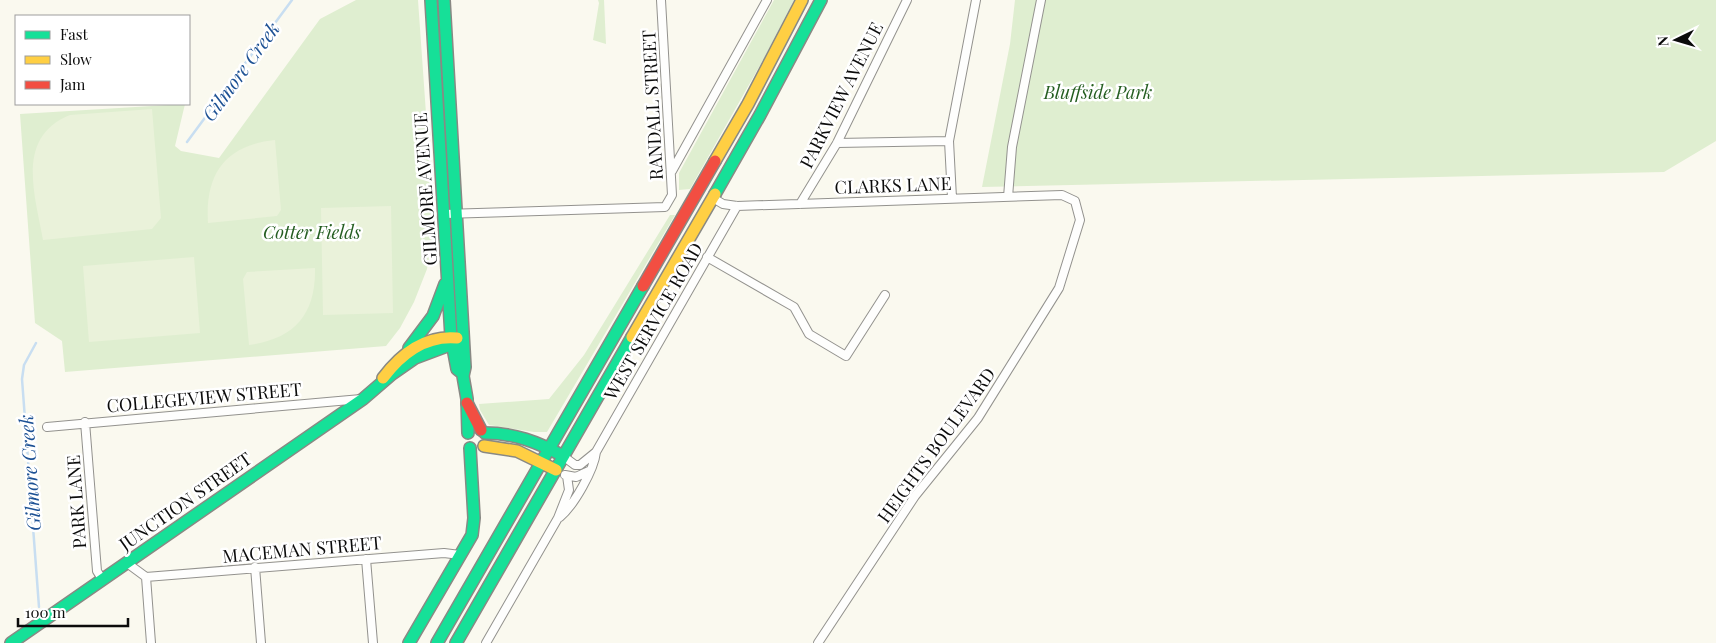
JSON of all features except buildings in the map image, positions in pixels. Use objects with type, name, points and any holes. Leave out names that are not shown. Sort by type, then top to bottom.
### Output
[{"type":"main road","name":"GILMORE AVENUE","points":[[431,0],[463,340],[465,367],[462,373],[467,403],[465,416],[468,433],[466,443],[479,448],[487,442],[467,403]]},
{"type":"main road","name":"GILMORE AVENUE","points":[[444,0],[450,213],[448,275],[451,342],[457,369],[462,373]]},
{"type":"main road","points":[[437,643],[444,638],[549,448],[758,86],[802,0]]},
{"type":"main road","points":[[459,640],[562,473],[563,456],[713,198],[787,67],[821,0]]},
{"type":"main road","points":[[708,171],[707,184],[713,198]]},
{"type":"main road","points":[[402,356],[433,316],[448,275]]},
{"type":"main road","name":"JUNCTION STREET","points":[[378,386],[392,365],[402,356],[428,342],[463,340]]},
{"type":"main road","name":"JUNCTION STREET","points":[[11,643],[422,355],[451,342]]},
{"type":"main road","points":[[468,433],[474,429],[518,435],[563,456]]},
{"type":"main road","points":[[409,643],[473,530],[472,476],[477,468],[479,448],[517,452],[542,462],[562,473]]},
{"type":"street","name":"RANDALL STREET","points":[[450,213],[665,207],[672,195],[661,0]]},
{"type":"street","points":[[671,171],[767,0]]},
{"type":"street","name":"PARKVIEW AVENUE","points":[[800,204],[837,143],[907,0]]},
{"type":"street","points":[[952,198],[948,141],[976,0]]},
{"type":"street","points":[[1008,196],[1012,147],[1041,0]]},
{"type":"street","points":[[837,143],[948,141]]},
{"type":"street","name":"CLARKS LANE","points":[[713,198],[723,204],[738,206],[1062,195],[1075,201]]},
{"type":"street","name":"HEIGHTS BOULEVARD","points":[[818,643],[915,496],[978,418],[1059,288],[1080,220],[1075,201]]},
{"type":"street","name":"WEST SERVICE ROAD","points":[[563,456],[576,465],[580,465],[596,452],[738,206]]},
{"type":"street","points":[[707,257],[794,307],[809,334],[846,356],[885,295]]},
{"type":"street","name":"COLLEGEVIEW STREET","points":[[47,427],[85,422],[363,398]]},
{"type":"street","name":"PARK LANE","points":[[85,422],[97,571],[102,579]]},
{"type":"street","name":"WEST SERVICE ROAD","points":[[558,518],[570,506],[595,461],[596,452]]},
{"type":"street","points":[[562,473],[579,476],[590,471]]},
{"type":"street","name":"WEST SERVICE ROAD","points":[[486,643],[558,518],[569,490],[562,473]]},
{"type":"street","name":"MACEMAN STREET","points":[[146,577],[444,553],[460,555]]},
{"type":"street","points":[[366,559],[372,643]]},
{"type":"street","points":[[127,563],[146,577],[151,643]]},
{"type":"street","points":[[255,567],[261,643]]},
{"type":"green space","name":"Cotter Fields","points":[[356,0],[418,0],[434,227],[427,269],[414,302],[400,328],[386,346],[65,372],[62,341],[35,323],[20,114],[185,105],[175,146],[181,151],[219,158],[320,19]]},
{"type":"green space","points":[[598,0],[604,0],[606,44],[593,40]]},
{"type":"green space","points":[[774,0],[794,0],[763,60],[690,189],[679,190],[679,173]]},
{"type":"green space","name":"Bluffside Park","points":[[1015,0],[1716,0],[1716,141],[1664,172],[982,187],[1010,44]]},
{"type":"green space","points":[[152,109],[161,218],[152,229],[43,240],[36,205],[33,169],[35,152],[41,137],[53,125],[70,115]]},
{"type":"green space","points":[[275,140],[281,210],[277,216],[208,223],[210,190],[222,165],[243,148]]},
{"type":"green space","points":[[391,206],[393,313],[323,315],[321,208]]},
{"type":"green space","points":[[670,215],[675,215],[547,432],[534,432],[489,425],[480,410],[479,404],[549,399],[584,355]]},
{"type":"green space","points":[[194,257],[200,333],[89,342],[83,266]]},
{"type":"green space","points":[[315,268],[311,299],[299,322],[278,337],[249,345],[243,279],[247,272]]},
{"type":"waterway","name":"Gilmore Creek","points":[[187,142],[292,0]]},
{"type":"waterway","name":"Gilmore Creek","points":[[36,343],[24,365],[22,379],[39,607]]},
{"type":"traffic: fast","points":[[431,0],[451,337],[457,369],[462,373]]},
{"type":"traffic: fast","points":[[444,0],[465,367],[463,376],[467,399],[468,433]]},
{"type":"traffic: fast","points":[[715,194],[760,115],[821,0]]},
{"type":"traffic: fast","points":[[409,348],[433,316],[445,284]]},
{"type":"traffic: fast","points":[[437,643],[643,286]]},
{"type":"traffic: fast","points":[[456,643],[632,337]]},
{"type":"traffic: fast","points":[[11,643],[363,399],[392,374],[415,358],[463,340]]},
{"type":"traffic: fast","points":[[485,433],[496,433],[526,439],[563,456]]},
{"type":"traffic: fast","points":[[409,643],[472,535],[474,518],[470,448]]},
{"type":"traffic: slow","points":[[715,161],[748,104],[802,0]]},
{"type":"traffic: slow","points":[[632,337],[715,194]]},
{"type":"traffic: slow","points":[[383,378],[406,354],[424,343],[445,338],[457,338]]},
{"type":"traffic: slow","points":[[484,446],[517,451],[556,470]]},
{"type":"traffic: jam","points":[[643,286],[715,161]]},
{"type":"traffic: jam","points":[[467,403],[481,430]]}]
